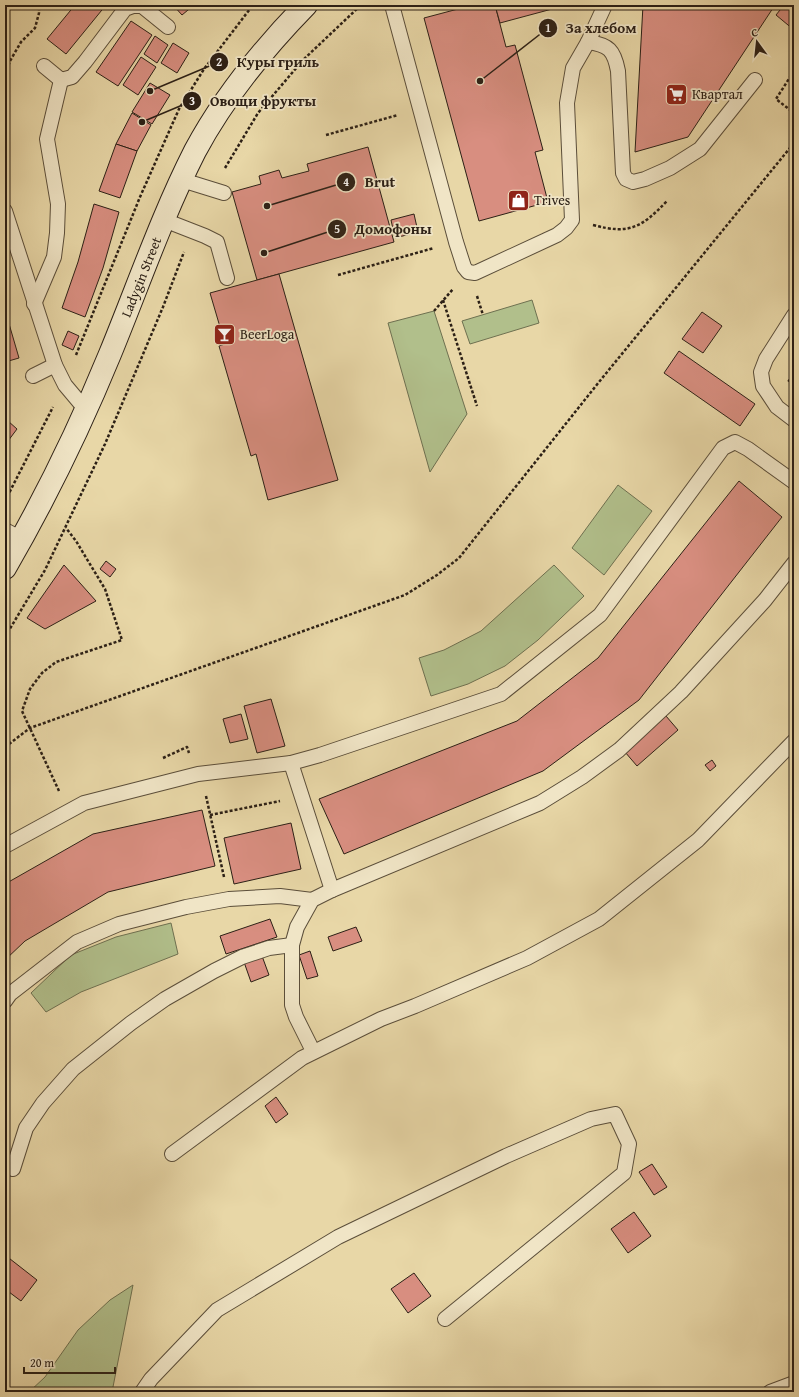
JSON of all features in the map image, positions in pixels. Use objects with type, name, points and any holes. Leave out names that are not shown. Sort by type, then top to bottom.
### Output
[{"type":"street","name":"Ladygin Street","points":[[5,568],[13,534],[55,475],[86,410],[164,220],[196,150],[219,111],[239,82],[270,42],[306,5]]},
{"type":"lane","points":[[392,5],[456,242],[464,267],[468,272],[476,273],[557,235],[566,228],[572,220],[567,103],[574,68],[605,5]]},
{"type":"lane","points":[[60,80],[72,77],[125,9],[133,6],[142,6],[168,26]]},
{"type":"lane","points":[[588,42],[601,44],[611,51],[616,60],[618,71],[623,173],[626,179],[633,182],[646,179],[670,168],[700,149],[755,80]]},
{"type":"lane","points":[[44,66],[60,80]]},
{"type":"lane","points":[[34,304],[54,257],[57,233],[58,204],[47,139],[60,80]]},
{"type":"lane","points":[[182,180],[218,191]]},
{"type":"lane","points":[[5,211],[55,365],[65,384],[86,410]]},
{"type":"lane","points":[[164,220],[192,230],[217,242],[227,278]]},
{"type":"lane","points":[[794,315],[766,359],[761,372],[763,386],[777,407],[794,420]]},
{"type":"lane","points":[[33,376],[55,365]]},
{"type":"lane","points":[[5,846],[68,811],[91,801],[198,774],[291,763],[320,756],[501,694],[600,615],[723,448],[735,442],[748,449],[794,482]]},
{"type":"lane","points":[[5,1001],[10,994],[77,942],[119,924],[186,907],[229,899],[280,896],[312,900],[332,890],[540,803],[582,777],[619,750],[680,692],[765,600],[794,563]]},
{"type":"lane","points":[[172,1154],[313,1051],[381,1019],[527,958],[599,919],[698,840],[794,742]]},
{"type":"lane","points":[[291,763],[332,890]]},
{"type":"lane","points":[[312,900],[297,927],[292,945],[292,1005],[296,1018],[313,1051]]},
{"type":"lane","points":[[13,1169],[26,1128],[42,1102],[73,1069],[165,998],[242,957],[269,948],[292,945]]},
{"type":"lane","points":[[142,1392],[151,1379],[217,1310],[338,1237],[506,1156],[591,1118],[615,1114],[629,1144],[624,1173],[445,1319]]},
{"type":"lane","points":[[770,1392],[794,1383]]},
{"type":"path","points":[[5,75],[10,61],[21,42],[35,28],[39,13],[39,5]]},
{"type":"path","points":[[218,191],[258,113],[303,60],[357,6],[361,5]]},
{"type":"path","points":[[794,71],[776,99],[794,113]]},
{"type":"path","points":[[326,135],[420,109]]},
{"type":"path","points":[[5,747],[30,728],[405,595],[437,575],[458,558],[794,143]]},
{"type":"path","points":[[572,220],[607,229],[616,230],[633,228],[652,217],[667,201]]},
{"type":"path","points":[[5,637],[37,585],[66,528],[108,437],[163,307],[192,230]]},
{"type":"path","points":[[338,275],[428,250]]},
{"type":"path","points":[[434,311],[468,272]]},
{"type":"path","points":[[443,300],[477,406]]},
{"type":"path","points":[[788,380],[794,384]]},
{"type":"path","points":[[57,787],[22,711],[30,689],[42,673],[56,662],[122,640],[105,590],[76,541],[66,528]]},
{"type":"path","points":[[205,792],[229,899]]},
{"type":"path","points":[[210,815],[273,803]]},
{"type":"green space","points":[[532,300],[539,323],[470,344],[462,321]]},
{"type":"green space","points":[[434,311],[467,414],[430,472],[388,323]]},
{"type":"green space","points":[[618,485],[652,511],[604,575],[572,548]]},
{"type":"green space","points":[[554,565],[584,596],[538,640],[505,666],[468,684],[431,696],[419,658],[444,650],[481,631]]},
{"type":"green space","points":[[171,923],[178,954],[81,992],[46,1012],[31,993],[71,955],[116,937]]},
{"type":"green space","points":[[133,1285],[112,1392],[29,1392],[45,1377],[78,1330],[110,1300]]},
{"type":"building","points":[[75,5],[106,5],[66,54],[47,39]]},
{"type":"building","points":[[173,5],[194,5],[182,15]]},
{"type":"building","points":[[473,5],[495,5],[506,47],[515,45],[543,150],[535,152],[548,202],[479,221],[424,18]]},
{"type":"building","points":[[495,5],[567,5],[500,23]]},
{"type":"building","name":"Квартал","points":[[643,5],[775,5],[688,137],[635,152]]},
{"type":"building","points":[[784,5],[794,5],[794,30],[776,15]]},
{"type":"building","points":[[131,21],[152,35],[118,86],[96,72]]},
{"type":"building","points":[[155,36],[168,45],[157,63],[144,54]]},
{"type":"building","points":[[173,43],[189,53],[177,73],[161,63]]},
{"type":"building","points":[[141,57],[156,67],[138,95],[123,85]]},
{"type":"building","points":[[150,83],[170,95],[152,124],[132,112]]},
{"type":"building","points":[[132,113],[151,125],[137,151],[116,144]]},
{"type":"building","points":[[116,144],[137,151],[120,198],[99,191]]},
{"type":"building","points":[[368,147],[394,242],[257,280],[232,192],[261,184],[259,176],[279,170],[282,178],[309,171],[307,164]]},
{"type":"building","points":[[94,204],[119,212],[103,268],[85,317],[62,308],[78,262]]},
{"type":"building","points":[[414,214],[418,232],[395,238],[391,220]]},
{"type":"building","points":[[279,274],[338,480],[268,500],[256,454],[251,456],[219,346],[225,344],[210,293]]},
{"type":"building","points":[[5,310],[19,358],[5,362]]},
{"type":"building","points":[[702,312],[722,326],[703,353],[682,339]]},
{"type":"building","points":[[68,331],[79,336],[73,350],[62,345]]},
{"type":"building","points":[[679,351],[755,404],[740,426],[664,373]]},
{"type":"building","points":[[8,421],[17,429],[5,445],[5,425]]},
{"type":"building","points":[[739,481],[782,517],[639,700],[543,771],[344,854],[319,799],[517,721],[598,658]]},
{"type":"building","points":[[106,561],[116,569],[110,577],[100,569]]},
{"type":"building","points":[[64,565],[96,601],[45,629],[27,618]]},
{"type":"building","points":[[271,699],[285,746],[257,753],[244,706]]},
{"type":"building","points":[[241,714],[248,739],[230,743],[223,719]]},
{"type":"building","points":[[666,716],[678,730],[637,766],[625,752]]},
{"type":"building","points":[[712,760],[716,766],[710,771],[705,765]]},
{"type":"building","points":[[202,810],[215,866],[108,892],[25,941],[5,960],[5,884],[93,834]]},
{"type":"building","points":[[291,823],[301,869],[234,884],[224,838]]},
{"type":"building","points":[[270,919],[277,937],[226,954],[220,936]]},
{"type":"building","points":[[356,927],[362,941],[333,951],[328,937]]},
{"type":"building","points":[[310,951],[318,976],[307,979],[299,955]]},
{"type":"building","points":[[262,956],[269,975],[251,982],[244,962]]},
{"type":"building","points":[[276,1097],[288,1114],[276,1123],[265,1106]]},
{"type":"building","points":[[652,1164],[667,1187],[654,1195],[639,1172]]},
{"type":"building","points":[[634,1212],[651,1236],[628,1253],[611,1229]]},
{"type":"building","points":[[5,1255],[37,1280],[21,1301],[5,1289]]},
{"type":"building","points":[[414,1273],[431,1296],[408,1313],[391,1289]]},
{"type":"place","name":"За хлебом","points":[[480,81]]},
{"type":"place","name":"Куры гриль","points":[[150,91]]},
{"type":"place","name":"Квартал","points":[[677,94]]},
{"type":"place","name":"Овощи фрукты","points":[[142,122]]},
{"type":"place","name":"Trives","points":[[519,200]]},
{"type":"place","name":"Brut","points":[[267,206]]},
{"type":"place","name":"Домофоны","points":[[264,253]]},
{"type":"place","name":"BeerLoga","points":[[225,334]]}]
